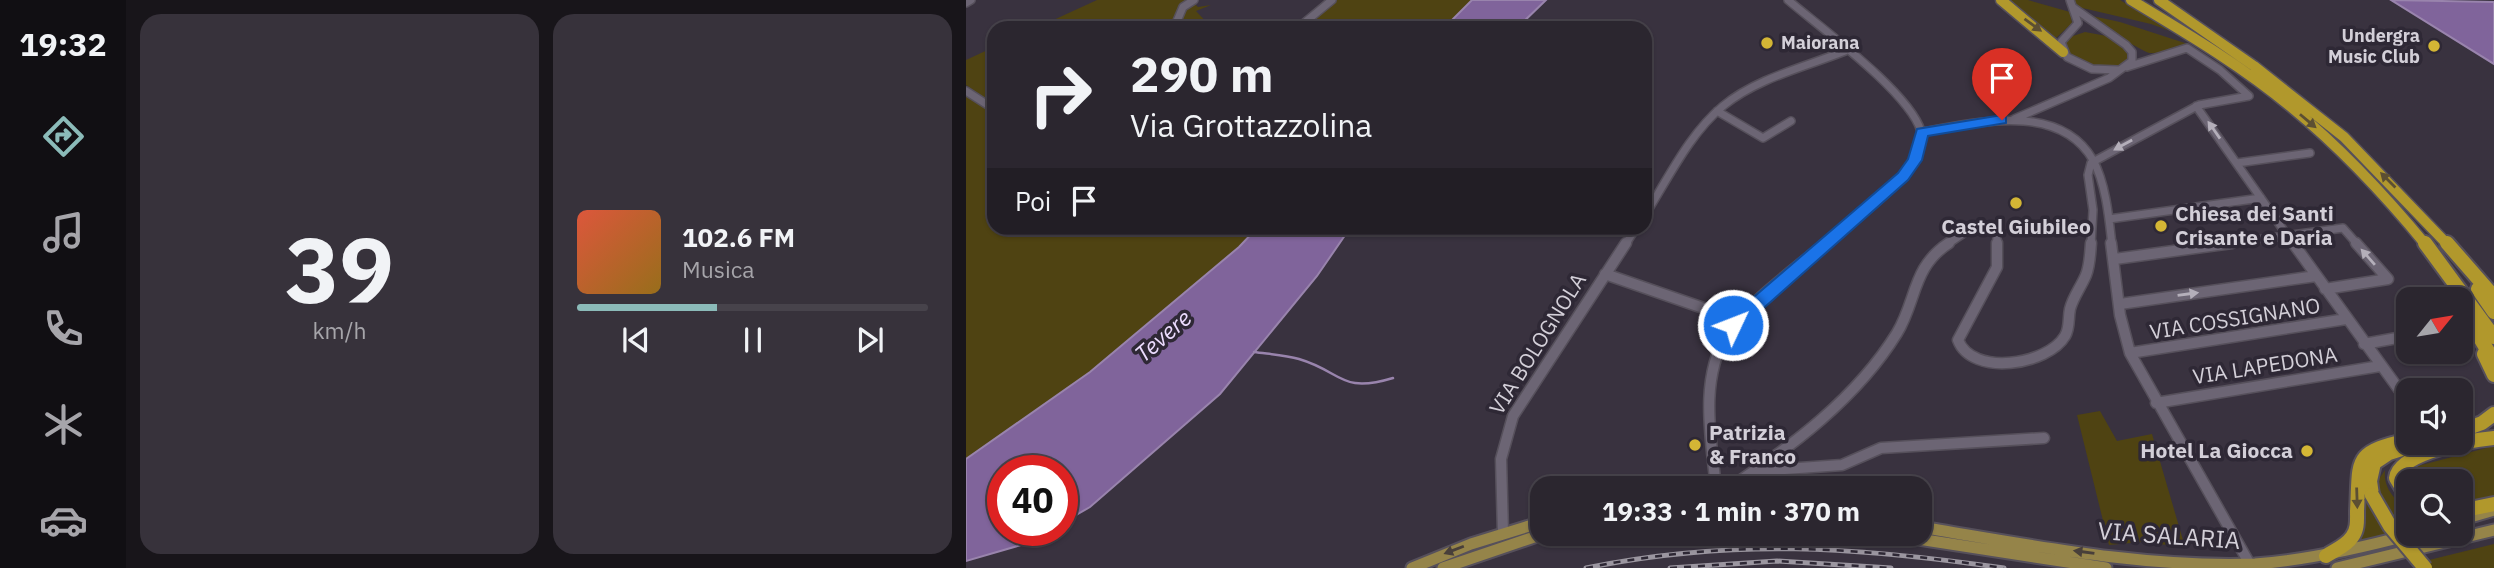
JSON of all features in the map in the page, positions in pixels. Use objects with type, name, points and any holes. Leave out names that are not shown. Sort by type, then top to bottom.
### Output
[{"type":"highway","points":[[2001,0],[2063,52]]},
{"type":"highway","points":[[2131,0],[2232,64],[2310,122],[2372,181],[2424,243],[2494,337]]},
{"type":"highway","points":[[2146,0],[2266,75]]},
{"type":"highway","points":[[2159,0],[2266,75],[2344,138],[2435,229],[2494,297]]},
{"type":"highway","points":[[2435,229],[2494,312]]},
{"type":"highway","points":[[2424,243],[2450,287]]},
{"type":"highway","points":[[2473,326],[2494,360]]},
{"type":"highway","points":[[2478,334],[2494,375]]},
{"type":"highway","points":[[2473,426],[2494,414]]},
{"type":"highway","points":[[2397,469],[2422,455],[2494,438]]},
{"type":"highway","points":[[2326,556],[2348,542],[2356,531],[2357,473],[2361,459],[2372,448],[2396,443]]},
{"type":"highway","points":[[2396,451],[2375,461],[2370,474],[2372,495],[2390,526],[2425,568]]},
{"type":"highway","points":[[2473,508],[2494,504]]},
{"type":"main road","points":[[2473,516],[2494,510]]},
{"type":"main road","points":[[1412,568],[1530,525]]},
{"type":"main road","name":"VIA SALARIA","points":[[1932,529],[2123,557],[2251,566],[2326,556],[2396,538]]},
{"type":"main road","points":[[2337,568],[2494,530]]},
{"type":"main road","points":[[1443,568],[1530,538]]},
{"type":"main road","name":"VIA SALARIA","points":[[1932,541],[2106,568]]},
{"type":"street","points":[[966,3],[971,0]]},
{"type":"street","points":[[1177,21],[1183,7],[1194,0]]},
{"type":"street","points":[[1306,21],[1332,0]]},
{"type":"street","points":[[1715,476],[1709,382],[1720,346],[1738,320],[1903,177],[1915,160],[1922,132],[1901,99],[1788,0]]},
{"type":"street","points":[[1747,476],[1852,393],[1895,338],[1921,271],[1929,258],[1944,245],[1976,226],[1986,226],[1996,233],[1999,259],[1958,340],[1961,348],[1976,357],[2013,363],[2038,357],[2055,347],[2067,334],[2070,308],[2089,262],[2093,213],[2088,171],[2093,160],[2196,106],[2248,97],[2247,92],[2210,63],[2183,47],[2125,68],[2105,72],[2083,67],[2063,52],[2062,42],[2078,23],[2070,0]]},
{"type":"street","points":[[2074,8],[2086,21],[2148,56],[2162,56]]},
{"type":"street","points":[[2069,34],[2086,29],[2106,32]]},
{"type":"street","points":[[2013,120],[2125,68],[2133,56],[2125,43]]},
{"type":"street","points":[[1652,204],[1705,124],[1717,111],[1748,91],[1846,51]]},
{"type":"street","points":[[2083,67],[2093,78],[2085,87]]},
{"type":"street","points":[[966,91],[987,104]]},
{"type":"street","points":[[2028,122],[2049,104]]},
{"type":"street","points":[[2196,106],[2396,387]]},
{"type":"street","points":[[1717,111],[1763,138],[1791,121]]},
{"type":"street","points":[[1922,132],[1988,121],[2028,122],[2071,139],[2093,160],[2109,219],[2120,304],[2130,353],[2251,566]]},
{"type":"street","points":[[2237,163],[2310,153]]},
{"type":"street","points":[[2109,219],[2262,198]]},
{"type":"street","points":[[2115,259],[2343,228],[2388,279],[2325,289]]},
{"type":"street","name":"VIA BOLOGNOLA","points":[[1503,533],[1499,472],[1501,452],[1518,404],[1631,235]]},
{"type":"street","points":[[1605,274],[1738,320]]},
{"type":"street","points":[[2120,304],[2316,276]]},
{"type":"street","name":"VIA COSSIGNANO","points":[[2130,353],[2346,319]]},
{"type":"street","points":[[2364,344],[2396,338]]},
{"type":"street","name":"VIA LAPEDONA","points":[[2156,403],[2380,366]]},
{"type":"street","points":[[1755,471],[1842,465],[1881,448],[2044,438]]},
{"type":"shaded area","points":[[1097,0],[1190,0],[1198,7],[1211,5],[1196,11],[1205,21],[1051,21]]},
{"type":"shaded area","points":[[1337,0],[1474,0],[1452,21],[1312,21]]},
{"type":"shaded area","points":[[2005,0],[2028,0],[2070,12],[2072,23],[2055,39]]},
{"type":"shaded area","points":[[2074,0],[2120,0],[2170,31],[2078,7]]},
{"type":"shaded area","points":[[2083,14],[2120,22],[2188,44],[2160,52],[2146,52]]},
{"type":"shaded area","points":[[2085,32],[2112,37],[2128,52],[2127,61],[2100,68],[2073,58],[2066,42],[2070,37]]},
{"type":"shaded area","points":[[987,50],[987,99],[966,85],[966,60]]},
{"type":"shaded area","points":[[966,96],[987,110],[987,235],[1250,235],[1090,372],[966,459]]},
{"type":"shaded area","points":[[2100,411],[2117,441],[2152,434],[2185,547],[2141,542],[2109,545],[2077,415]]},
{"type":"shaded area","points":[[2494,446],[2494,498],[2473,504],[2473,469],[2409,469],[2460,455],[2473,455],[2473,452]]},
{"type":"shaded area","points":[[2385,470],[2386,482],[2396,499],[2396,525],[2381,501],[2377,482]]},
{"type":"shaded area","points":[[2367,494],[2390,535],[2352,544],[2365,499]]},
{"type":"shaded area","points":[[2494,544],[2494,568],[2432,568],[2425,561]]},
{"type":"water","points":[[1472,0],[1546,0],[1524,21],[1451,21]]},
{"type":"water","points":[[2391,0],[2494,2],[2494,64]]},
{"type":"water","name":"Tevere","points":[[1250,235],[1345,235],[1317,276],[1220,394],[1090,507],[1078,514],[1078,455],[987,455],[987,546],[1018,546],[966,561],[966,459],[1090,372]]},
{"type":"waterway","points":[[1254,352],[1299,359],[1343,379],[1362,384],[1393,378]]},
{"type":"railway","points":[[1586,568],[1693,552],[1744,549],[1846,551],[2004,568]]},
{"type":"railway","points":[[1670,568],[1777,561],[1891,568]]},
{"type":"place","name":"Maiorana","points":[[1767,43]]},
{"type":"place","name":"Undergra Music Club","points":[[2434,46]]},
{"type":"place","name":"Castel Giubileo","points":[[2016,203]]},
{"type":"place","name":"Chiesa dei Santi Crisante e Daria","points":[[2161,226]]},
{"type":"place","name":"Patrizia & Franco","points":[[1695,445]]},
{"type":"place","name":"Hotel La Giocca","points":[[2307,451]]},
{"type":"route","points":[[1733,325],[1903,177],[1915,160],[1922,132],[2002,120]]}]
